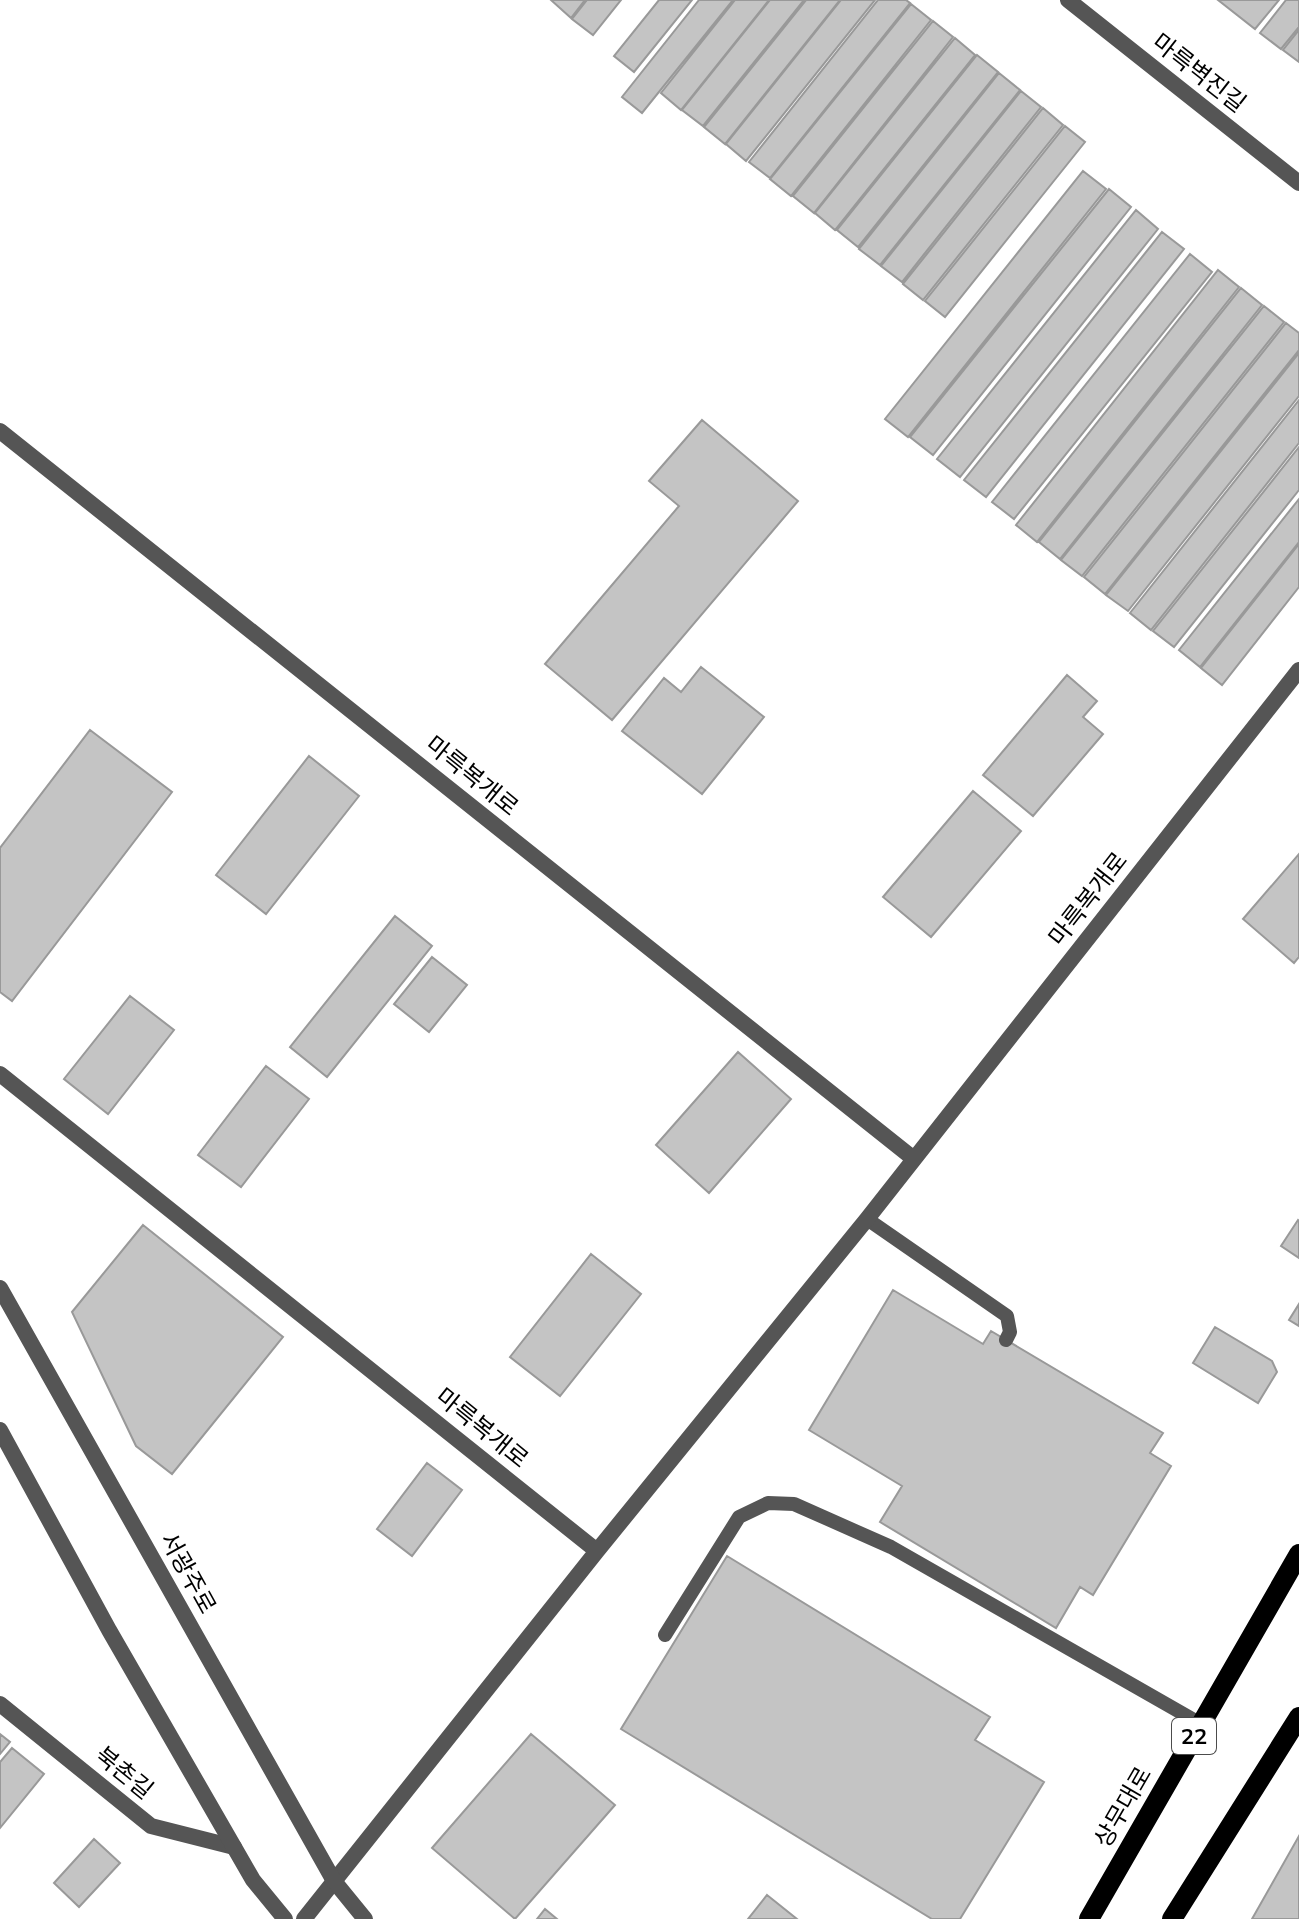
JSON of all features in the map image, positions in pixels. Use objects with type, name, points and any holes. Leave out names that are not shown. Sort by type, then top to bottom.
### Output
[{"type":"main road","name":"상무대로","points":[[1089,1919],[1299,1554]]},
{"type":"main road","points":[[1172,1919],[1299,1717]]},
{"type":"street","name":"마륵벽진길","points":[[1068,0],[1299,183]]},
{"type":"street","name":"마륵복개로","points":[[0,431],[914,1159]]},
{"type":"street","name":"마륵복개로","points":[[304,1919],[867,1219],[1299,670]]},
{"type":"street","name":"마륵복개로","points":[[0,1074],[597,1551]]},
{"type":"street","name":"서광주로","points":[[0,1288],[334,1881]]},
{"type":"street","points":[[0,1430],[109,1630],[253,1880],[285,1919]]},
{"type":"street","name":"북촌길","points":[[0,1704],[151,1826],[234,1847]]},
{"type":"street","points":[[334,1881],[365,1919]]},
{"type":"lane","points":[[867,1219],[1007,1316],[1010,1332],[1006,1340]]},
{"type":"lane","points":[[665,1635],[739,1517],[768,1503],[794,1504],[895,1540],[1201,1724]]},
{"type":"building","points":[[551,0],[585,0],[571,18]]},
{"type":"building","points":[[587,0],[621,0],[593,35],[572,19]]},
{"type":"building","points":[[659,0],[692,0],[634,72],[614,56]]},
{"type":"building","points":[[699,0],[733,0],[642,113],[622,97]]},
{"type":"building","points":[[735,0],[769,0],[681,110],[661,93]]},
{"type":"building","points":[[770,0],[804,0],[703,126],[682,110]]},
{"type":"building","points":[[806,0],[840,0],[725,144],[704,127]]},
{"type":"building","points":[[841,0],[875,0],[746,161],[726,144]]},
{"type":"building","points":[[878,0],[906,0],[910,3],[770,178],[749,162]]},
{"type":"building","points":[[1218,0],[1279,0],[1255,29]]},
{"type":"building","points":[[1286,0],[1299,0],[1299,27],[1281,49],[1260,33]]},
{"type":"building","points":[[911,4],[931,20],[791,196],[770,179]]},
{"type":"building","points":[[933,21],[953,37],[814,213],[793,196]]},
{"type":"building","points":[[1299,30],[1299,62],[1283,50]]},
{"type":"building","points":[[955,38],[975,55],[835,230],[815,213]]},
{"type":"building","points":[[977,55],[998,72],[858,247],[837,230]]},
{"type":"building","points":[[999,73],[1020,90],[880,265],[859,249]]},
{"type":"building","points":[[1021,91],[1041,107],[902,282],[881,266]]},
{"type":"building","points":[[1043,108],[1063,125],[923,300],[903,284]]},
{"type":"building","points":[[1065,126],[1085,142],[945,317],[925,301]]},
{"type":"building","points":[[1083,171],[1106,189],[908,437],[885,419]]},
{"type":"building","points":[[1109,189],[1131,207],[933,455],[910,437]]},
{"type":"building","points":[[1136,210],[1158,229],[960,477],[937,459]]},
{"type":"building","points":[[1162,232],[1184,249],[986,497],[964,480]]},
{"type":"building","points":[[1190,254],[1212,272],[1014,519],[992,502]]},
{"type":"building","points":[[1218,270],[1239,287],[1037,542],[1016,525]]},
{"type":"building","points":[[1241,288],[1262,305],[1060,559],[1039,542]]},
{"type":"building","points":[[1264,306],[1284,322],[1082,576],[1061,560]]},
{"type":"building","points":[[1286,323],[1299,333],[1299,350],[1105,594],[1084,577]]},
{"type":"building","points":[[1299,353],[1299,396],[1128,611],[1106,595]]},
{"type":"building","points":[[1299,400],[1299,443],[1151,630],[1130,613]]},
{"type":"building","points":[[702,420],[798,501],[612,720],[545,664],[679,506],[649,481]]},
{"type":"building","points":[[1299,447],[1299,490],[1174,647],[1153,631]]},
{"type":"building","points":[[1299,499],[1299,542],[1200,667],[1179,650]]},
{"type":"building","points":[[1299,544],[1299,587],[1222,685],[1201,668]]},
{"type":"building","points":[[701,667],[764,717],[702,794],[622,731],[664,678],[681,692]]},
{"type":"building","points":[[1067,675],[1097,701],[1083,717],[1103,734],[1033,816],[983,775]]},
{"type":"building","points":[[90,730],[172,792],[12,1001],[0,992],[0,848]]},
{"type":"building","points":[[309,756],[359,796],[266,914],[216,875]]},
{"type":"building","points":[[973,791],[1021,831],[931,937],[883,897]]},
{"type":"building","points":[[1299,854],[1299,957],[1294,963],[1243,919]]},
{"type":"building","points":[[395,916],[432,946],[327,1077],[290,1047]]},
{"type":"building","points":[[432,957],[467,985],[429,1032],[394,1004]]},
{"type":"building","points":[[130,996],[174,1030],[108,1114],[64,1079]]},
{"type":"building","points":[[738,1052],[791,1099],[709,1193],[656,1145]]},
{"type":"building","points":[[266,1066],[309,1099],[241,1187],[198,1155]]},
{"type":"building","points":[[1299,1221],[1299,1258],[1281,1246]]},
{"type":"building","points":[[143,1225],[283,1337],[172,1474],[136,1446],[72,1312]]},
{"type":"building","points":[[591,1254],[641,1294],[560,1396],[510,1357]]},
{"type":"building","points":[[893,1290],[983,1344],[991,1331],[1163,1433],[1150,1453],[1171,1466],[1093,1595],[1080,1587],[1056,1628],[880,1522],[902,1486],[809,1430]]},
{"type":"building","points":[[1299,1304],[1299,1326],[1289,1320]]},
{"type":"building","points":[[1215,1327],[1272,1361],[1277,1372],[1258,1403],[1193,1363]]},
{"type":"building","points":[[427,1463],[462,1490],[412,1556],[377,1529]]},
{"type":"building","points":[[727,1556],[990,1717],[975,1740],[1044,1782],[960,1919],[932,1919],[621,1729]]},
{"type":"building","points":[[0,1734],[10,1742],[0,1754]]},
{"type":"building","points":[[531,1734],[615,1805],[515,1919],[432,1848]]},
{"type":"building","points":[[12,1748],[44,1774],[0,1828],[0,1762]]},
{"type":"building","points":[[1299,1836],[1299,1919],[1252,1919]]},
{"type":"building","points":[[94,1839],[120,1863],[79,1907],[54,1883]]},
{"type":"building","points":[[767,1895],[797,1919],[748,1919]]},
{"type":"building","points":[[545,1909],[557,1919],[537,1919]]}]
